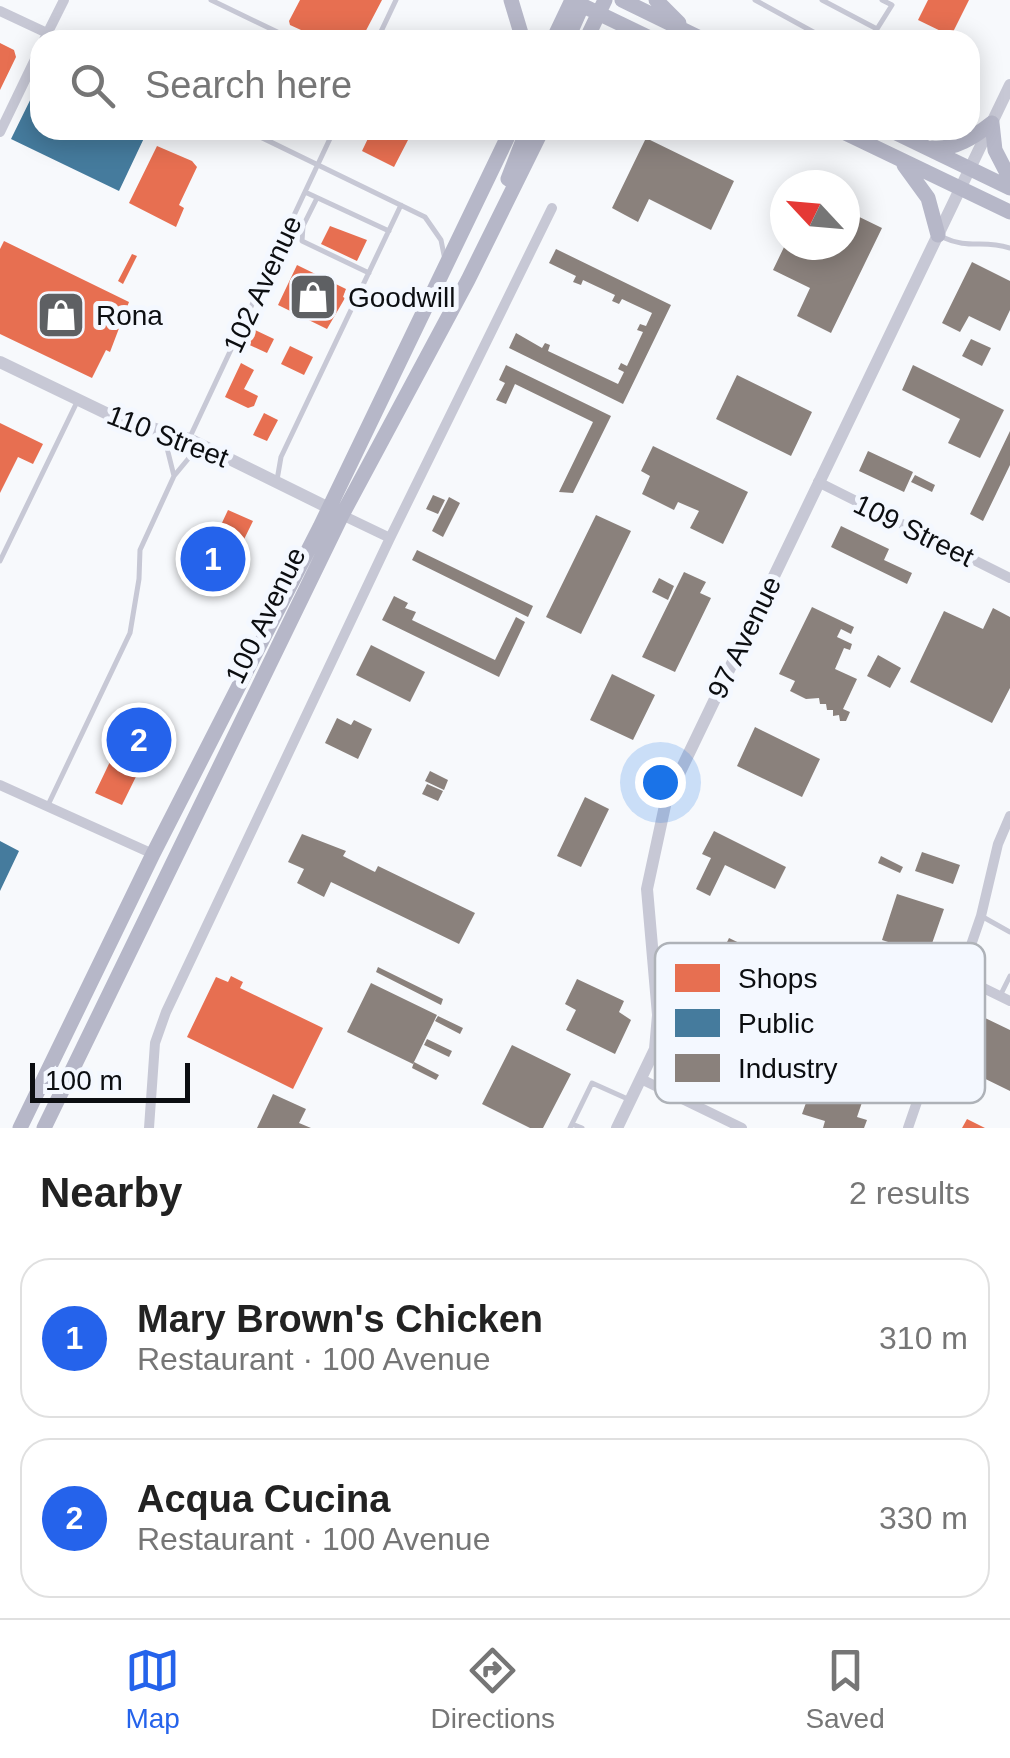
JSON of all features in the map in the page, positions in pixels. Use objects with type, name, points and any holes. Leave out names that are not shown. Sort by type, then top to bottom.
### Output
[{"type":"main road","points":[[511,0],[520,30]]},
{"type":"main road","points":[[622,0],[684,30]]},
{"type":"main road","points":[[656,0],[689,30]]},
{"type":"main road","points":[[575,1],[602,7],[638,30]]},
{"type":"main road","points":[[559,30],[575,1]]},
{"type":"main road","points":[[569,30],[575,1]]},
{"type":"main road","points":[[591,30],[602,7]]},
{"type":"main road","points":[[980,132],[992,124],[994,150],[1010,179]]},
{"type":"main road","name":"100 Avenue","points":[[44,1128],[336,511],[505,140]]},
{"type":"main road","points":[[468,280],[523,140]]},
{"type":"main road","name":"100 Avenue","points":[[20,1128],[154,854],[336,511],[468,280],[537,140]]},
{"type":"main road","points":[[859,140],[1010,212]]},
{"type":"main road","points":[[911,140],[1010,188]]},
{"type":"main road","points":[[923,146],[945,148],[967,140]]},
{"type":"main road","points":[[898,159],[928,198],[938,235]]},
{"type":"street","points":[[49,30],[64,0]]},
{"type":"street","points":[[0,11],[34,30]]},
{"type":"street","points":[[0,132],[30,69]]},
{"type":"street","name":"97 Avenue","points":[[655,981],[647,889],[666,802],[1010,85]]},
{"type":"street","points":[[149,1128],[156,1044],[166,1012],[390,538],[552,208]]},
{"type":"street","name":"110 Street","points":[[0,362],[112,416],[195,442],[390,538]]},
{"type":"street","name":"109 Street","points":[[818,482],[1010,578]]},
{"type":"street","points":[[0,785],[154,854]]},
{"type":"street","points":[[971,943],[998,844],[1010,816]]},
{"type":"street","name":"97 Avenue","points":[[617,1128],[655,1048]]},
{"type":"street","points":[[641,1079],[655,1086]]},
{"type":"street","points":[[690,1103],[742,1128]]},
{"type":"street","points":[[908,1128],[916,1103]]},
{"type":"lane","points":[[211,0],[273,30]]},
{"type":"lane","points":[[382,30],[396,0]]},
{"type":"lane","points":[[754,0],[810,30]]},
{"type":"lane","points":[[822,0],[877,29],[894,2],[882,0]]},
{"type":"lane","points":[[267,140],[425,217],[441,240],[445,268]]},
{"type":"lane","name":"102 Avenue","points":[[46,808],[130,632],[140,550],[174,476],[195,442],[329,140]]},
{"type":"lane","points":[[305,192],[389,231]]},
{"type":"lane","points":[[317,198],[303,226],[302,241],[369,273]]},
{"type":"lane","points":[[276,482],[281,456],[402,206]]},
{"type":"lane","points":[[938,235],[962,247],[990,242],[1010,248]]},
{"type":"lane","points":[[0,561],[78,400]]},
{"type":"lane","points":[[162,432],[174,476]]},
{"type":"lane","points":[[981,916],[1010,932]]},
{"type":"lane","points":[[1005,999],[1010,976]]},
{"type":"lane","points":[[582,1128],[572,1126],[592,1083],[631,1100]]},
{"type":"building: Shops","points":[[300,0],[382,0],[366,30],[301,30],[289,21]]},
{"type":"building: Shops","points":[[928,0],[969,0],[954,30],[939,30],[918,20]]},
{"type":"building: Shops","points":[[0,43],[14,50],[16,57],[0,90]]},
{"type":"building: Shops","points":[[367,140],[408,140],[394,167],[362,151]]},
{"type":"building: Shops","points":[[157,146],[197,167],[179,205],[184,208],[176,227],[129,203]]},
{"type":"building: Shops","points":[[330,226],[367,240],[357,261],[321,244]]},
{"type":"building: Shops","name":"Rona","points":[[4,241],[129,302],[110,352],[106,350],[92,378],[0,334],[0,249]]},
{"type":"building: Shops","points":[[132,254],[137,256],[123,284],[118,281]]},
{"type":"building: Shops","name":"Goodwill","points":[[297,265],[346,289],[327,329],[278,305]]},
{"type":"building: Shops","points":[[251,328],[274,339],[267,353],[243,342]]},
{"type":"building: Shops","points":[[290,346],[313,357],[304,375],[281,364]]},
{"type":"building: Shops","points":[[241,363],[254,370],[244,389],[258,396],[254,406],[248,408],[225,397]]},
{"type":"building: Shops","points":[[264,413],[278,420],[267,441],[253,435]]},
{"type":"building: Shops","points":[[0,423],[43,444],[33,464],[18,457],[0,493]]},
{"type":"building: Shops","points":[[228,510],[253,521],[229,570],[205,559]]},
{"type":"building: Shops","points":[[130,720],[158,732],[122,805],[95,793]]},
{"type":"building: Shops","points":[[231,976],[243,982],[240,988],[323,1028],[293,1089],[187,1037],[216,977],[228,982]]},
{"type":"building: Shops","points":[[967,1119],[985,1128],[962,1128]]},
{"type":"building: Public","points":[[30,100],[30,140],[143,140],[119,191],[11,139]]},
{"type":"building: Public","points":[[0,841],[19,851],[0,891]]},
{"type":"building: Industry","points":[[645,140],[734,181],[711,230],[649,199],[638,222],[612,208]]},
{"type":"building: Industry","points":[[860,217],[882,228],[831,333],[797,316],[810,288],[773,270],[778,260],[860,260]]},
{"type":"building: Industry","points":[[556,249],[671,305],[623,404],[509,348],[516,333],[542,348],[545,343],[550,345],[548,351],[618,384],[624,372],[618,369],[621,363],[627,366],[643,332],[637,330],[640,324],[646,326],[652,313],[622,299],[619,304],[612,301],[615,295],[583,280],[581,285],[573,282],[576,276],[549,263]]},
{"type":"building: Industry","points":[[972,262],[1010,281],[1010,310],[1000,331],[969,316],[960,332],[942,323]]},
{"type":"building: Industry","points":[[971,339],[991,348],[982,366],[962,356]]},
{"type":"building: Industry","points":[[506,365],[611,416],[573,493],[559,492],[593,422],[515,384],[506,404],[496,400],[505,383],[499,380]]},
{"type":"building: Industry","points":[[913,365],[1004,410],[980,458],[948,443],[960,419],[902,390]]},
{"type":"building: Industry","points":[[737,375],[812,412],[791,456],[716,419]]},
{"type":"building: Industry","points":[[1010,431],[1010,465],[983,521],[970,514]]},
{"type":"building: Industry","points":[[653,446],[748,492],[723,544],[690,528],[699,511],[678,502],[674,510],[642,494],[650,476],[641,471]]},
{"type":"building: Industry","points":[[868,451],[913,472],[904,492],[859,471]]},
{"type":"building: Industry","points":[[915,475],[935,485],[932,492],[911,482]]},
{"type":"building: Industry","points":[[433,495],[445,500],[438,514],[426,509]]},
{"type":"building: Industry","points":[[449,497],[460,503],[443,537],[432,531]]},
{"type":"building: Industry","points":[[596,515],[631,531],[581,634],[546,617]]},
{"type":"building: Industry","points":[[841,526],[889,549],[884,560],[912,573],[907,584],[831,547]]},
{"type":"building: Industry","points":[[417,550],[533,606],[528,617],[412,560]]},
{"type":"building: Industry","points":[[684,572],[706,582],[700,593],[711,598],[675,672],[642,657]]},
{"type":"building: Industry","points":[[659,578],[674,586],[668,600],[652,592]]},
{"type":"building: Industry","points":[[394,596],[408,603],[405,608],[416,612],[412,620],[495,660],[516,617],[525,622],[499,677],[382,620]]},
{"type":"building: Industry","points":[[812,607],[854,627],[851,634],[841,629],[837,637],[852,644],[850,650],[844,648],[835,669],[857,679],[843,709],[850,712],[846,721],[840,721],[839,715],[833,716],[833,710],[820,704],[819,698],[806,699],[790,691],[795,681],[779,674]]},
{"type":"building: Industry","points":[[993,608],[1010,617],[1010,688],[992,723],[910,682],[944,611],[983,629]]},
{"type":"building: Industry","points":[[371,645],[425,672],[410,702],[356,675]]},
{"type":"building: Industry","points":[[878,655],[901,668],[890,688],[867,676]]},
{"type":"building: Industry","points":[[612,674],[655,695],[633,740],[590,720]]},
{"type":"building: Industry","points":[[337,718],[351,725],[354,720],[372,729],[358,759],[325,743]]},
{"type":"building: Industry","points":[[755,727],[820,759],[802,797],[737,766]]},
{"type":"building: Industry","points":[[430,771],[448,780],[444,790],[425,781]]},
{"type":"building: Industry","points":[[427,784],[443,791],[438,801],[422,794]]},
{"type":"building: Industry","points":[[585,797],[609,809],[581,867],[557,856]]},
{"type":"building: Industry","points":[[714,831],[786,867],[775,889],[725,865],[710,896],[696,889],[711,858],[702,854]]},
{"type":"building: Industry","points":[[302,834],[346,851],[343,856],[375,872],[378,866],[475,913],[459,944],[331,882],[324,897],[297,883],[304,869],[288,862]]},
{"type":"building: Industry","points":[[922,852],[960,865],[953,884],[915,871]]},
{"type":"building: Industry","points":[[881,856],[903,867],[900,873],[878,863]]},
{"type":"building: Industry","points":[[897,894],[944,909],[932,943],[882,940]]},
{"type":"building: Industry","points":[[378,967],[443,999],[441,1005],[376,972]]},
{"type":"building: Industry","points":[[577,979],[624,1001],[619,1012],[631,1020],[615,1054],[566,1030],[576,1010],[565,1004]]},
{"type":"building: Industry","points":[[371,983],[437,1015],[413,1064],[347,1032]]},
{"type":"building: Industry","points":[[438,1016],[463,1028],[460,1034],[435,1021]]},
{"type":"building: Industry","points":[[985,1018],[1010,1030],[1010,1091],[985,1079]]},
{"type":"building: Industry","points":[[427,1039],[452,1051],[449,1057],[424,1045]]},
{"type":"building: Industry","points":[[512,1045],[571,1074],[543,1128],[530,1128],[482,1104]]},
{"type":"building: Industry","points":[[414,1062],[439,1075],[436,1080],[412,1068]]},
{"type":"building: Industry","points":[[273,1094],[306,1109],[299,1123],[311,1128],[257,1128]]},
{"type":"building: Industry","points":[[806,1103],[862,1103],[857,1117],[867,1120],[864,1128],[823,1128],[825,1121],[802,1114]]},
{"type":"place","name":"Goodwill","points":[[313,297]]},
{"type":"place","name":"Rona","points":[[61,315]]},
{"type":"place","name":"Mary Brown's Chicken","points":[[213,559]]},
{"type":"place","name":"Acqua Cucina","points":[[139,740]]}]
